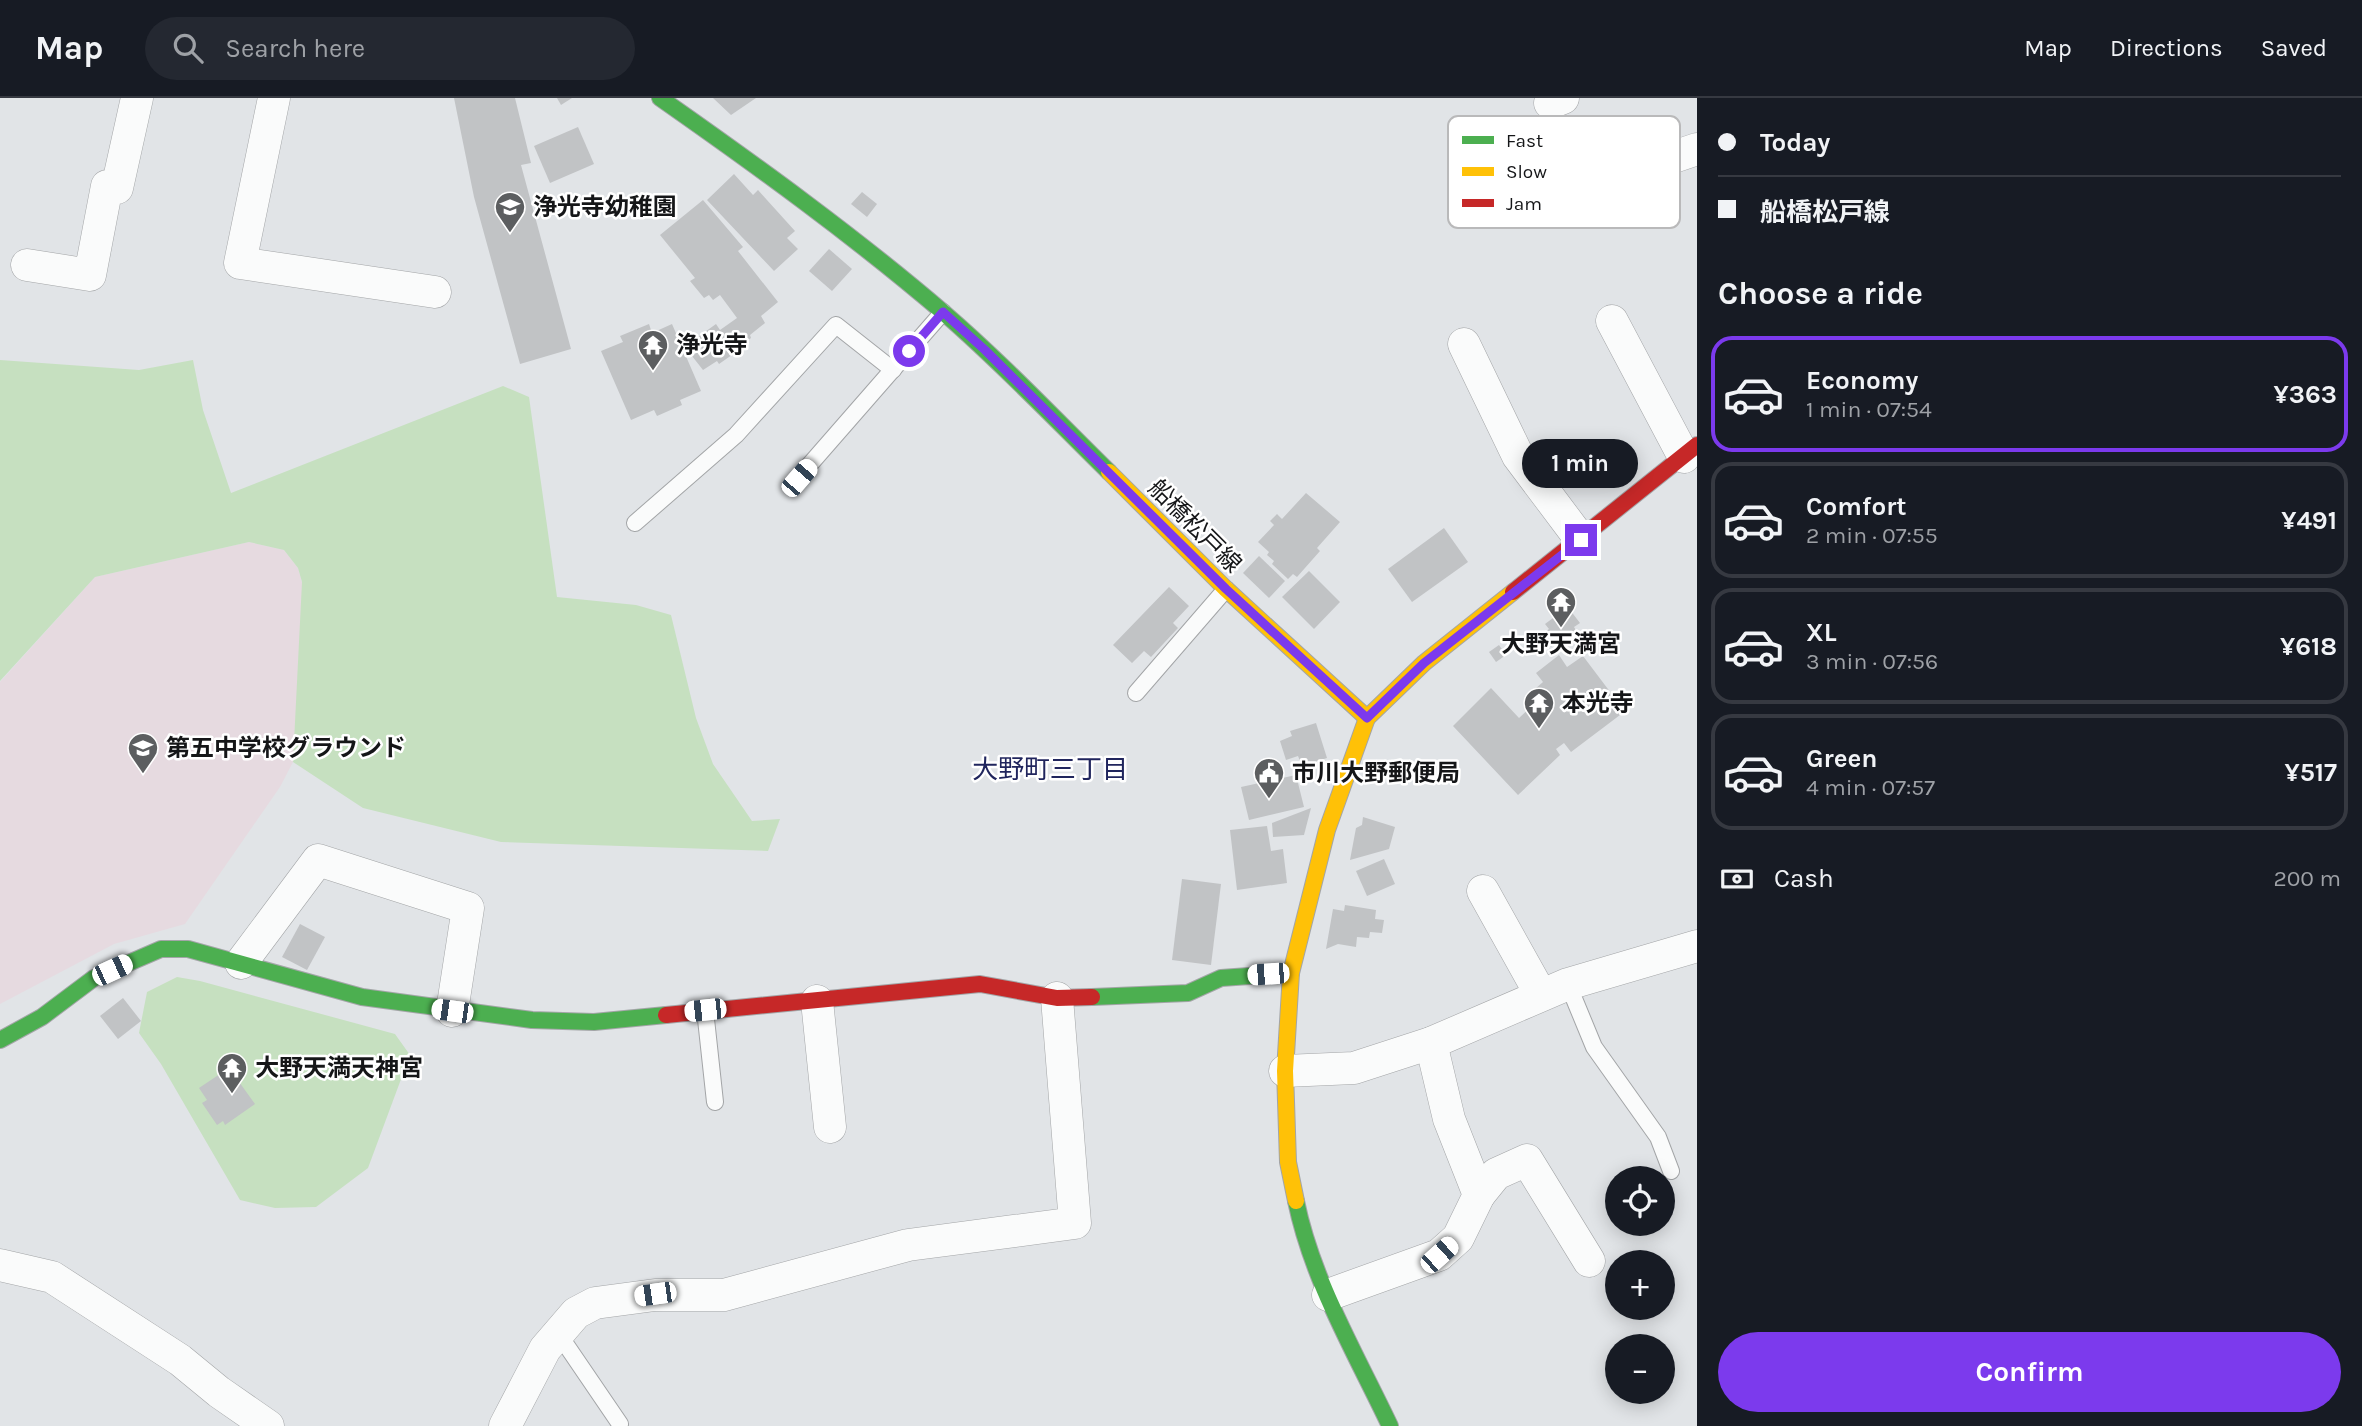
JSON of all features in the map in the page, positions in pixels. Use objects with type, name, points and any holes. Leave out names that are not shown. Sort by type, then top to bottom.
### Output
[{"type":"street","points":[[27,265],[90,275],[107,186],[117,188],[136,98]]},
{"type":"street","points":[[274,98],[240,263],[435,292]]},
{"type":"street","name":"船橋松戸線","points":[[660,98],[788,188],[943,312],[985,350],[1226,589],[1367,718]]},
{"type":"street","points":[[1680,155],[1697,149]]},
{"type":"street","points":[[1390,1426],[1328,1295],[1302,1231],[1288,1162],[1285,1071],[1291,973],[1327,831],[1367,718],[1424,663],[1691,451],[1612,321]]},
{"type":"street","points":[[1464,344],[1518,456],[1581,540]]},
{"type":"street","points":[[241,963],[318,860],[468,908],[452,1011]]},
{"type":"street","points":[[1483,891],[1554,989]]},
{"type":"street","points":[[1285,1071],[1353,1068],[1431,1043],[1554,989],[1697,946]]},
{"type":"street","points":[[0,1040],[42,1017],[94,978],[161,949],[188,948],[362,998],[532,1020],[594,1022],[980,984],[1057,998],[1188,993],[1221,978],[1291,973]]},
{"type":"street","points":[[505,1426],[545,1349],[576,1313],[595,1303],[655,1294],[724,1295],[908,1245],[1075,1223],[1057,998]]},
{"type":"street","points":[[817,1001],[830,1127]]},
{"type":"street","points":[[1431,1043],[1449,1119],[1479,1195]]},
{"type":"street","points":[[1328,1295],[1439,1255],[1458,1238],[1479,1195],[1496,1174],[1527,1160],[1589,1261]]},
{"type":"street","points":[[0,1265],[52,1276],[180,1360],[219,1392],[268,1426]]},
{"type":"lane","points":[[799,478],[943,312]]},
{"type":"lane","points":[[635,523],[736,435],[836,325],[893,370]]},
{"type":"lane","points":[[1136,693],[1226,589]]},
{"type":"lane","points":[[1554,989],[1658,1137],[1669,1166]]},
{"type":"lane","points":[[705,1010],[715,1102]]},
{"type":"lane","points":[[558,1333],[620,1424]]},
{"type":"shaded area","name":"第五中学校グラウンド","points":[[249,542],[284,550],[298,568],[305,594],[298,723],[293,762],[280,787],[185,924],[114,944],[0,1004],[0,682],[95,577]]},
{"type":"green space","points":[[0,360],[139,370],[193,360],[203,410],[231,493],[503,386],[529,397],[557,597],[636,605],[671,615],[696,718],[713,764],[752,821],[780,819],[768,851],[501,842],[363,808],[293,762],[302,582],[298,568],[284,550],[249,542],[95,577],[0,681]]},
{"type":"green space","points":[[177,977],[395,1034],[410,1055],[368,1168],[316,1207],[275,1208],[240,1200],[161,1064],[139,1033],[147,992]]},
{"type":"building","points":[[454,98],[515,98],[531,163],[521,165],[571,349],[520,364],[474,197]]},
{"type":"building","points":[[557,98],[572,98],[561,105]]},
{"type":"building","points":[[713,98],[756,98],[731,115]]},
{"type":"building","points":[[578,127],[594,164],[550,183],[534,146]]},
{"type":"building","points":[[734,174],[753,195],[758,190],[795,231],[787,238],[798,249],[774,271],[707,200]]},
{"type":"building","points":[[862,192],[877,204],[867,217],[851,204]]},
{"type":"building","points":[[703,200],[743,247],[738,251],[778,302],[761,316],[765,323],[737,348],[739,350],[719,364],[717,361],[703,370],[692,356],[702,349],[695,339],[716,324],[720,330],[737,318],[720,295],[713,300],[709,295],[704,298],[690,281],[695,278],[660,235]]},
{"type":"building","points":[[829,249],[852,269],[832,291],[809,271]]},
{"type":"building","points":[[649,324],[652,333],[672,324],[701,391],[680,400],[682,405],[657,416],[654,410],[631,420],[601,351],[623,342],[620,336]]},
{"type":"building","points":[[1306,493],[1340,522],[1317,548],[1320,551],[1297,577],[1293,574],[1288,579],[1272,564],[1274,561],[1267,555],[1269,552],[1258,542],[1274,525],[1270,521],[1277,514],[1282,519]]},
{"type":"building","points":[[1444,528],[1468,562],[1412,602],[1388,569]]},
{"type":"building","points":[[1259,556],[1285,581],[1269,598],[1243,573]]},
{"type":"building","points":[[1309,571],[1340,602],[1314,629],[1282,597]]},
{"type":"building","points":[[1169,587],[1189,606],[1173,623],[1178,628],[1151,657],[1144,651],[1132,663],[1113,645]]},
{"type":"building","points":[[1570,610],[1580,623],[1574,627],[1577,632],[1551,647],[1542,634],[1549,629],[1545,624],[1561,612],[1563,616]]},
{"type":"building","points":[[1499,645],[1506,655],[1496,662],[1489,652]]},
{"type":"building","points":[[1559,655],[1567,667],[1583,656],[1620,705],[1616,707],[1620,715],[1571,752],[1564,743],[1556,749],[1560,755],[1518,795],[1453,726],[1491,688],[1519,718],[1534,704],[1527,696],[1543,682],[1536,673]]},
{"type":"building","points":[[1316,723],[1327,758],[1302,766],[1298,756],[1286,760],[1280,741],[1292,736],[1290,731]]},
{"type":"building","points":[[1296,775],[1304,807],[1249,820],[1241,787]]},
{"type":"building","points":[[1311,808],[1304,835],[1273,837],[1272,823]]},
{"type":"building","points":[[1363,817],[1395,827],[1389,849],[1350,860],[1356,828],[1362,825]]},
{"type":"building","points":[[1267,826],[1271,851],[1283,849],[1287,883],[1237,890],[1230,830]]},
{"type":"building","points":[[1384,859],[1395,884],[1367,896],[1356,871]]},
{"type":"building","points":[[1182,879],[1221,884],[1211,965],[1172,960]]},
{"type":"building","points":[[1345,905],[1376,910],[1375,919],[1384,920],[1382,933],[1370,932],[1369,938],[1357,937],[1356,947],[1338,944],[1326,949],[1333,909],[1344,911]]},
{"type":"building","points":[[300,924],[325,937],[307,970],[282,957]]},
{"type":"building","points":[[123,998],[141,1021],[118,1039],[100,1016]]},
{"type":"building","points":[[229,1068],[255,1104],[225,1125],[223,1121],[217,1125],[202,1103],[207,1100],[199,1088]]},
{"type":"traffic: fast","points":[[660,98],[805,202],[910,284],[987,351],[1109,472]]},
{"type":"traffic: fast","points":[[0,1040],[42,1017],[94,978],[161,949],[188,949],[362,997],[532,1020],[594,1022],[666,1015]]},
{"type":"traffic: fast","points":[[1092,997],[1188,993],[1221,978],[1291,973]]},
{"type":"traffic: fast","points":[[1296,1201],[1303,1230],[1324,1288],[1390,1426]]},
{"type":"traffic: slow","points":[[1109,472],[1226,589],[1367,718],[1424,663],[1513,592]]},
{"type":"traffic: slow","points":[[1296,1201],[1288,1162],[1285,1071],[1291,973],[1327,830],[1367,718]]},
{"type":"traffic: jam","points":[[1513,592],[1697,445]]},
{"type":"traffic: jam","points":[[666,1015],[980,984],[1057,998],[1092,997]]},
{"type":"place","name":"浄光寺幼稚園","points":[[510,234]]},
{"type":"place","name":"浄光寺","points":[[653,372]]},
{"type":"place","name":"大野天満宮","points":[[1561,629]]},
{"type":"place","name":"本光寺","points":[[1539,730]]},
{"type":"place","name":"第五中学校グラウンド","points":[[143,775]]},
{"type":"place","name":"市川大野郵便局","points":[[1269,800]]},
{"type":"place","name":"大野天満天神宮","points":[[232,1095]]},
{"type":"district","name":"大野町三丁目","points":[[1050,769]]},
{"type":"route","points":[[909,351],[943,312],[985,350],[1226,589],[1367,718],[1424,663],[1581,540]]}]
